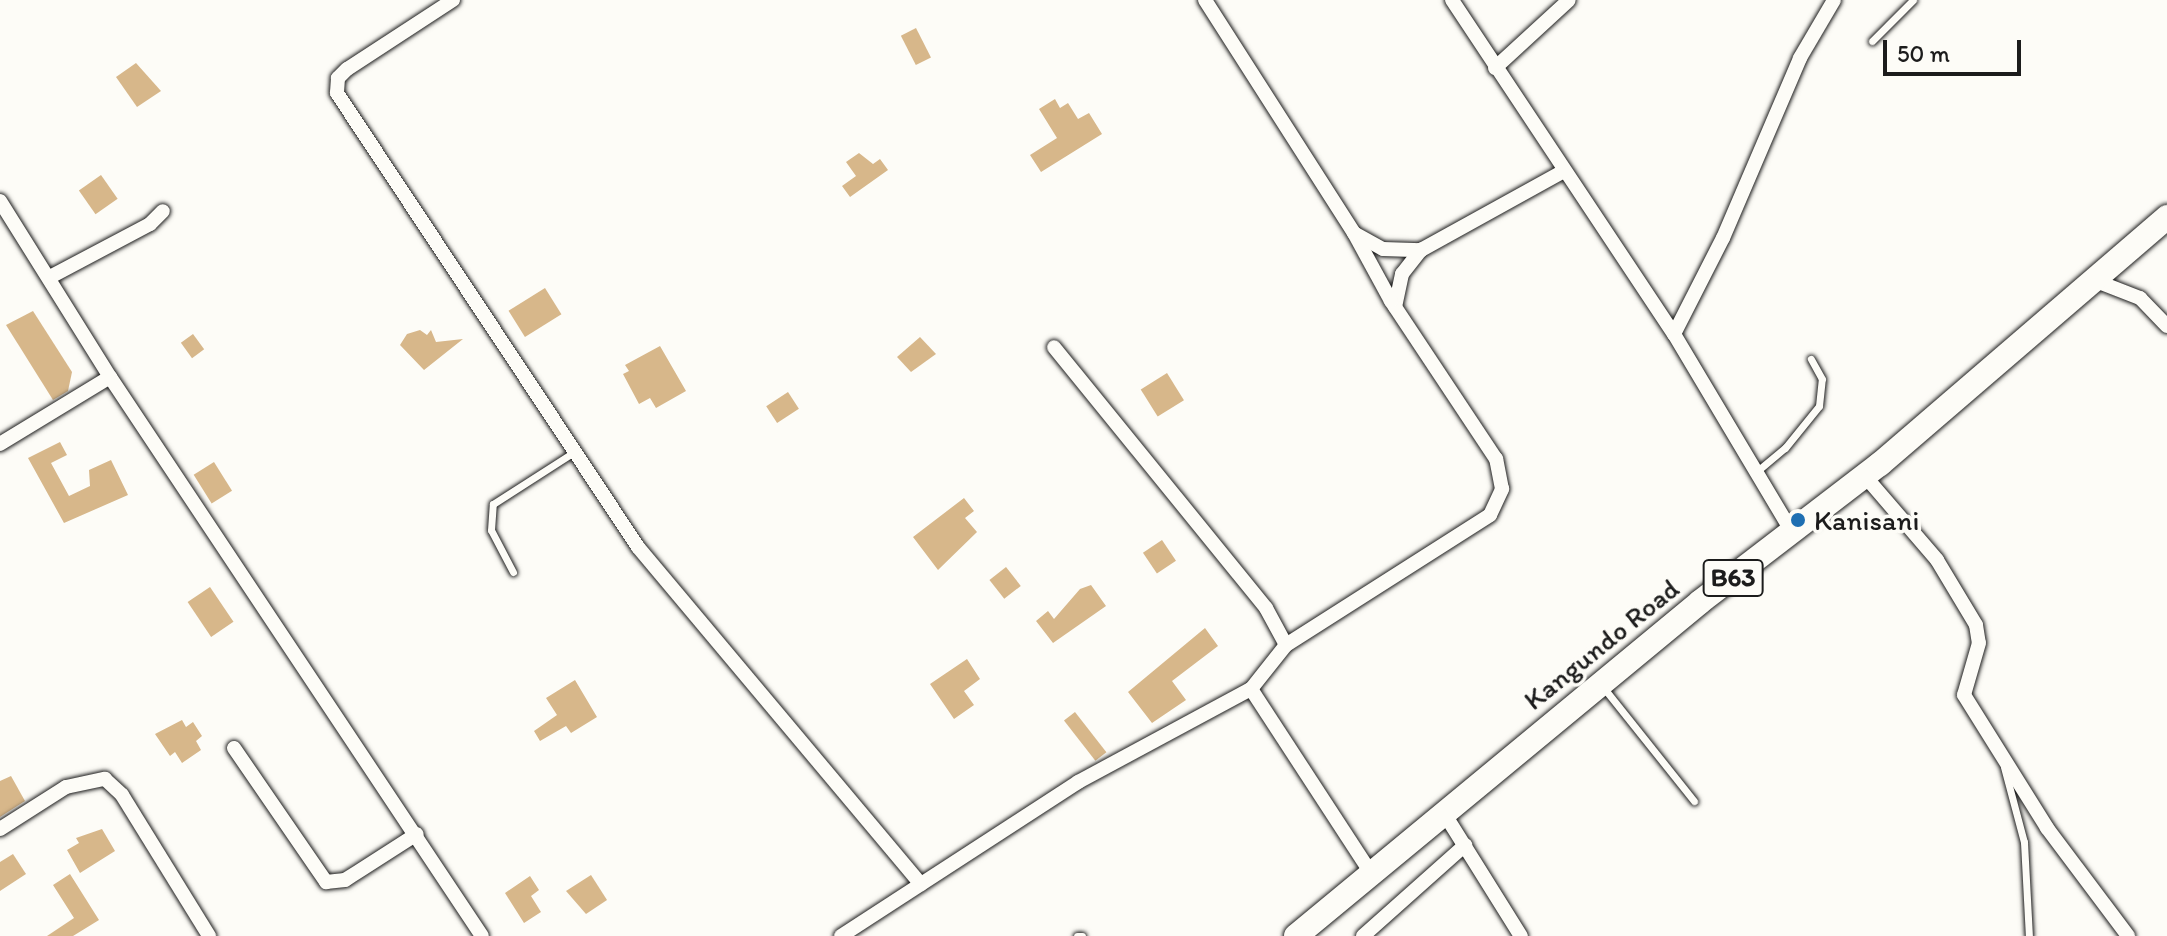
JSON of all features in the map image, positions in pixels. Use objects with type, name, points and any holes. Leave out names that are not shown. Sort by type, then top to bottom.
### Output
[{"type":"highway","name":"Kangundo Road","points":[[1296,936],[1600,683],[1793,534],[2167,217]]},
{"type":"street","points":[[453,0],[347,69],[338,78],[337,93],[638,547],[921,884]]},
{"type":"street","points":[[841,936],[1078,782],[1251,689],[1286,645],[1490,515],[1502,489],[1496,459],[1395,307],[1354,233],[1205,0]]},
{"type":"street","points":[[1452,0],[1674,334],[1793,534]]},
{"type":"street","points":[[1495,68],[1569,0]]},
{"type":"street","points":[[1674,334],[1723,238],[1800,58],[1834,0]]},
{"type":"street","points":[[1395,307],[1402,274],[1421,250],[1564,171]]},
{"type":"street","points":[[0,201],[110,377],[282,631],[317,694],[417,834],[482,936]]},
{"type":"street","points":[[50,277],[150,224],[163,211]]},
{"type":"street","points":[[1354,233],[1383,249],[1421,250]]},
{"type":"street","points":[[2091,279],[2140,298],[2167,326]]},
{"type":"street","points":[[1054,347],[1266,608],[1286,645]]},
{"type":"street","points":[[0,444],[110,377]]},
{"type":"street","points":[[1864,475],[1937,560],[1976,625],[1979,643],[1964,695],[2002,761],[2128,936]]},
{"type":"street","points":[[1251,689],[1371,873]]},
{"type":"street","points":[[234,748],[326,882],[345,880],[417,834]]},
{"type":"street","points":[[0,829],[66,787],[105,779],[122,795],[209,936]]},
{"type":"street","points":[[1444,813],[1521,936]]},
{"type":"street","points":[[1363,936],[1465,845]]},
{"type":"lane","points":[[1872,41],[1913,0]]},
{"type":"lane","points":[[1756,472],[1785,448],[1819,406],[1822,379],[1811,359]]},
{"type":"lane","points":[[513,572],[491,530],[493,504],[574,452]]},
{"type":"lane","points":[[1600,683],[1694,801]]},
{"type":"lane","points":[[2002,761],[2024,842],[2029,936]]},
{"type":"building","points":[[916,28],[931,57],[916,65],[901,36]]},
{"type":"building","points":[[136,63],[161,91],[137,107],[116,77]]},
{"type":"building","points":[[1055,99],[1060,108],[1068,103],[1078,119],[1089,113],[1102,134],[1041,172],[1030,155],[1057,138],[1039,109]]},
{"type":"building","points":[[859,153],[873,164],[880,159],[888,170],[850,197],[842,186],[856,176],[846,162]]},
{"type":"building","points":[[101,175],[118,199],[96,214],[79,190]]},
{"type":"building","points":[[545,288],[561,314],[525,337],[509,311]]},
{"type":"building","points":[[33,311],[72,372],[68,391],[53,400],[6,325]]},
{"type":"building","points":[[420,330],[427,335],[431,330],[436,342],[463,339],[424,370],[400,345],[407,334]]},
{"type":"building","points":[[193,334],[204,349],[192,358],[181,343]]},
{"type":"building","points":[[920,337],[936,354],[911,372],[897,357]]},
{"type":"building","points":[[660,346],[686,391],[656,408],[650,398],[639,404],[623,374],[629,371],[625,365]]},
{"type":"building","points":[[1167,373],[1184,400],[1158,417],[1141,389]]},
{"type":"building","points":[[788,392],[799,409],[777,423],[766,406]]},
{"type":"building","points":[[60,442],[67,455],[51,463],[69,496],[90,486],[89,470],[111,460],[128,495],[64,523],[28,458]]},
{"type":"building","points":[[214,462],[232,491],[212,504],[194,475]]},
{"type":"building","points":[[964,498],[974,511],[965,518],[977,532],[938,570],[913,537]]},
{"type":"building","points":[[1162,540],[1176,561],[1157,574],[1143,553]]},
{"type":"building","points":[[1006,567],[1021,586],[1004,599],[989,580]]},
{"type":"building","points":[[1091,585],[1106,606],[1053,643],[1036,621],[1048,611],[1054,619],[1080,589]]},
{"type":"building","points":[[210,587],[233,622],[211,637],[188,602]]},
{"type":"building","points":[[1205,628],[1218,646],[1172,681],[1186,700],[1152,723],[1128,692]]},
{"type":"building","points":[[967,659],[980,679],[964,691],[974,705],[954,719],[930,684]]},
{"type":"building","points":[[575,680],[597,717],[571,733],[566,726],[540,741],[534,731],[557,715],[546,698]]},
{"type":"building","points":[[1075,712],[1106,752],[1095,761],[1064,721]]},
{"type":"building","points":[[182,720],[186,727],[193,722],[202,736],[196,741],[201,750],[182,763],[175,752],[170,756],[155,734]]},
{"type":"building","points":[[11,776],[25,801],[0,817],[0,781]]},
{"type":"building","points":[[102,829],[115,851],[80,873],[67,850],[79,843],[76,838]]},
{"type":"building","points":[[13,854],[26,874],[0,891],[0,862]]},
{"type":"building","points":[[70,874],[99,920],[73,936],[47,936],[74,918],[53,885]]},
{"type":"building","points":[[591,875],[607,900],[586,914],[566,891]]},
{"type":"building","points":[[530,876],[539,890],[531,896],[541,912],[524,923],[505,893]]},
{"type":"place","name":"Kanisani","points":[[1798,520]]}]
